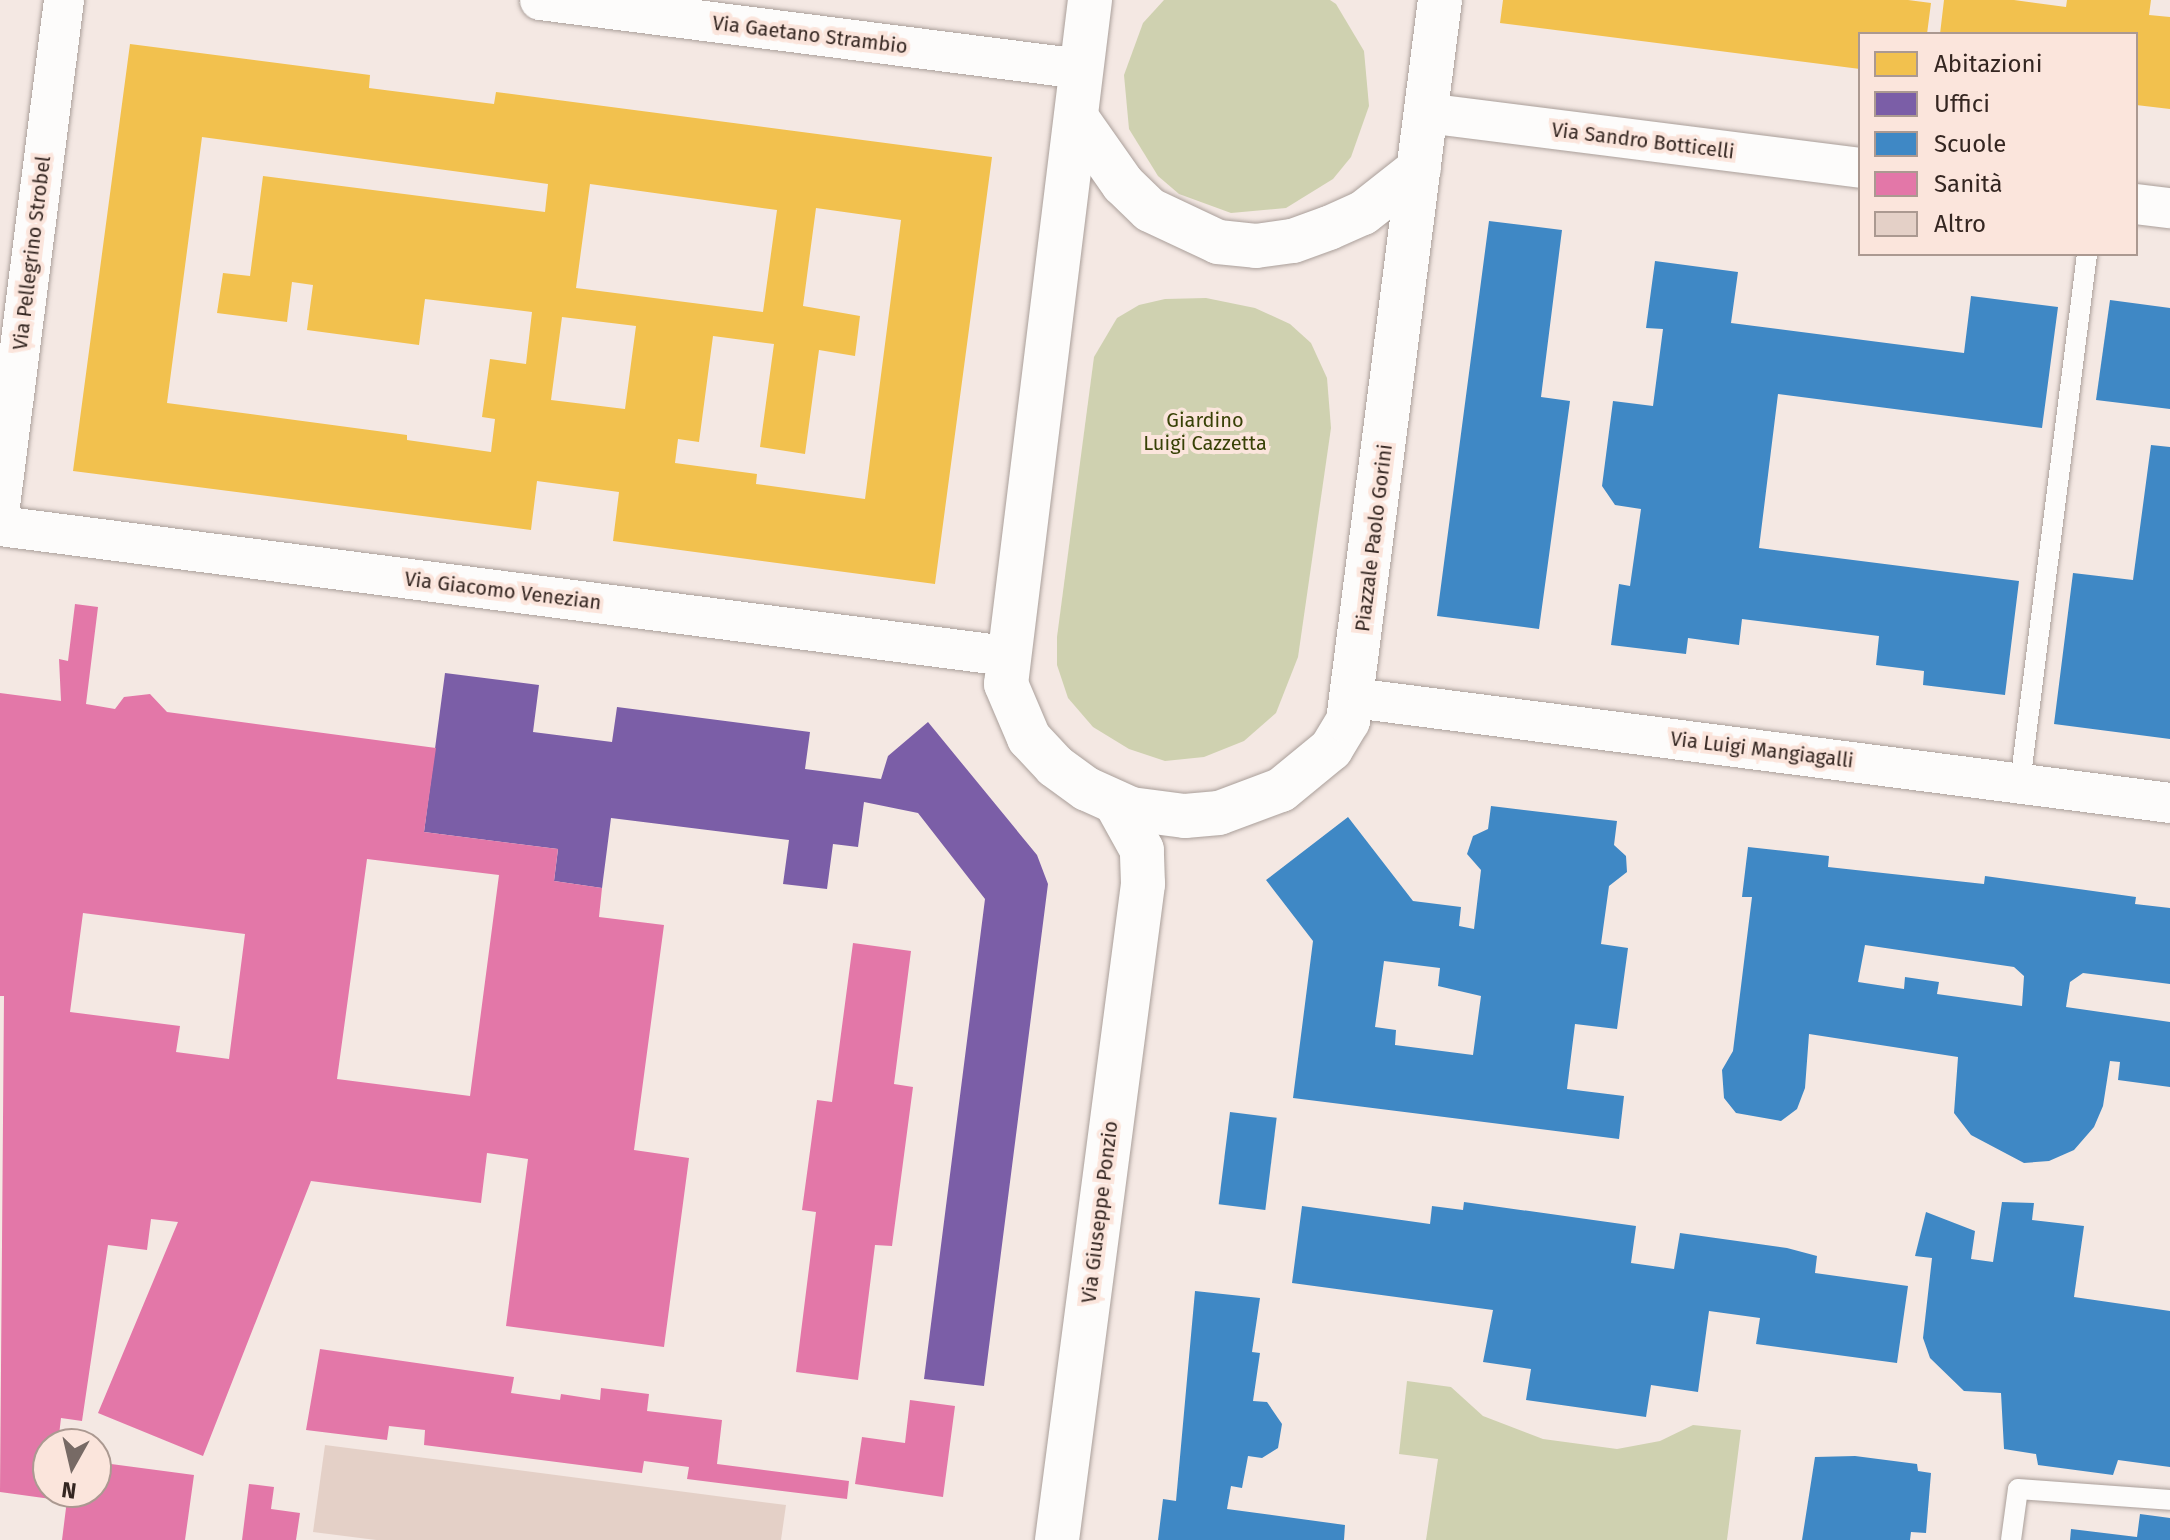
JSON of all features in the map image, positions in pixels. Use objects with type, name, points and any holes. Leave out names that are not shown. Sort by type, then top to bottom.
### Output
[{"type":"street","name":"Via Pellegrino Strobel","points":[[0,506],[64,0]]},
{"type":"street","name":"Via Gaetano Strambio","points":[[540,0],[1081,69]]},
{"type":"street","name":"Piazzale Paolo Gorini","points":[[1090,0],[1006,656],[1006,684],[1029,738],[1055,766],[1116,803],[1157,814],[1197,815],[1255,803],[1308,772],[1340,736],[1354,698],[1426,113],[1432,8]]},
{"type":"street","name":"Via Sandro Botticelli","points":[[1426,113],[1858,168]]},
{"type":"street","points":[[1076,117],[1123,184],[1150,210],[1218,242],[1256,246],[1293,241],[1363,213],[1419,169]]},
{"type":"street","points":[[2138,204],[2170,208]]},
{"type":"street","name":"Via Giacomo Venezian","points":[[0,526],[1006,656]]},
{"type":"street","name":"Via Luigi Mangiagalli","points":[[1354,698],[2170,803]]},
{"type":"street","name":"Piazzale Paolo Gorini","points":[[1116,803],[1142,850],[1143,884]]},
{"type":"street","name":"Piazzale Paolo Gorini","points":[[1143,884],[1174,829],[1197,815]]},
{"type":"street","name":"Via Giuseppe Ponzio","points":[[1057,1540],[1143,884]]},
{"type":"lane","points":[[2020,783],[2087,256]]},
{"type":"lane","points":[[2011,1540],[2018,1489],[2170,1500]]},
{"type":"green space","points":[[1164,0],[1330,0],[1336,4],[1364,51],[1369,106],[1351,157],[1333,179],[1286,208],[1231,213],[1179,194],[1158,176],[1129,129],[1124,75],[1143,23]]},
{"type":"green space","name":"Giardino Luigi Cazzetta","points":[[1206,298],[1255,308],[1290,324],[1311,343],[1327,378],[1331,428],[1298,657],[1276,713],[1244,741],[1204,757],[1165,761],[1129,749],[1093,727],[1068,698],[1057,665],[1057,637],[1094,357],[1117,318],[1139,305],[1165,299]]},
{"type":"green space","points":[[1407,1381],[1451,1387],[1483,1416],[1543,1439],[1617,1449],[1660,1441],[1693,1425],[1741,1430],[1727,1540],[1426,1540],[1438,1459],[1399,1454]]},
{"type":"building: Abitazioni","points":[[1503,0],[1908,0],[1931,3],[1927,32],[1858,32],[1858,69],[1500,23]]},
{"type":"building: Abitazioni","points":[[1944,0],[2014,0],[2066,7],[2067,0],[2151,0],[2149,15],[2170,17],[2170,109],[2138,105],[2138,32],[1940,32]]},
{"type":"building: Abitazioni","points":[[130,44],[370,75],[369,88],[494,104],[496,92],[992,157],[935,584],[613,541],[619,492],[537,481],[531,530],[73,471]],"holes":[[[202,137],[548,184],[545,212],[263,176],[250,276],[223,273],[217,313],[287,322],[292,282],[313,285],[307,330],[419,345],[425,299],[532,312],[526,364],[490,359],[482,417],[495,419],[491,452],[407,440],[407,435],[167,403]],[[590,184],[777,210],[763,312],[576,288]],[[816,208],[901,220],[865,499],[756,484],[757,474],[675,463],[678,439],[699,442],[713,336],[774,344],[760,447],[805,454],[819,350],[855,356],[860,316],[803,306]],[[562,317],[636,326],[625,409],[551,400]]]},
{"type":"building: Uffici","points":[[445,673],[539,685],[533,732],[612,742],[617,707],[810,732],[805,769],[881,779],[888,756],[928,722],[1037,855],[1048,884],[984,1386],[924,1379],[985,899],[918,813],[864,802],[858,847],[833,844],[827,889],[783,884],[789,840],[611,818],[602,888],[554,881],[558,849],[424,832]]},
{"type":"building: Scuole","points":[[1489,221],[1562,230],[1541,397],[1570,401],[1539,629],[1437,616]]},
{"type":"building: Scuole","points":[[1655,261],[1738,272],[1731,323],[1964,353],[1971,296],[2058,307],[2042,428],[1778,394],[1759,548],[2019,581],[2005,695],[1923,685],[1924,671],[1876,665],[1879,636],[1742,619],[1739,645],[1688,638],[1686,654],[1611,645],[1619,584],[1630,586],[1641,509],[1615,505],[1602,486],[1613,401],[1653,406],[1663,329],[1646,328]]},
{"type":"building: Scuole","points":[[2110,300],[2170,308],[2170,409],[2096,400]]},
{"type":"building: Scuole","points":[[2151,445],[2170,447],[2170,739],[2054,724],[2073,573],[2133,580]]},
{"type":"building: Scuole","points":[[1491,806],[1617,821],[1614,845],[1626,856],[1627,872],[1609,886],[1601,944],[1628,948],[1617,1029],[1575,1024],[1567,1089],[1624,1096],[1619,1139],[1293,1098],[1313,941],[1266,880],[1348,817],[1413,901],[1461,907],[1459,926],[1474,929],[1481,870],[1467,854],[1473,836],[1488,829]],"holes":[[[1384,961],[1440,968],[1438,986],[1481,996],[1473,1055],[1395,1045],[1396,1030],[1375,1027]]]},
{"type":"building: Scuole","points":[[1748,847],[1829,856],[1828,867],[1984,884],[1985,876],[2136,897],[2135,904],[2170,908],[2170,984],[2083,973],[2070,982],[2066,1007],[2170,1022],[2170,1087],[2118,1080],[2120,1062],[2110,1061],[2103,1106],[2094,1127],[2074,1150],[2049,1161],[2024,1163],[1971,1135],[1954,1113],[1958,1057],[1809,1034],[1805,1088],[1797,1109],[1781,1121],[1736,1113],[1724,1098],[1722,1070],[1733,1051],[1752,897],[1742,897]],"holes":[[[1865,945],[2014,967],[2024,976],[2022,1006],[1937,994],[1939,982],[1905,977],[1904,989],[1858,982]]]},
{"type":"building: Scuole","points":[[1230,1112],[1277,1118],[1265,1210],[1219,1204]]},
{"type":"building: Scuole","points":[[1464,1202],[1636,1226],[1631,1263],[1674,1269],[1680,1233],[1787,1248],[1817,1256],[1815,1273],[1908,1286],[1897,1363],[1756,1344],[1760,1318],[1709,1311],[1698,1392],[1651,1385],[1646,1417],[1526,1400],[1531,1369],[1483,1362],[1493,1310],[1292,1283],[1302,1206],[1430,1224],[1432,1206],[1463,1210]]},
{"type":"building: Scuole","points":[[2002,1202],[2034,1203],[2032,1220],[2084,1226],[2074,1297],[2170,1311],[2170,1467],[2118,1460],[2113,1475],[2038,1465],[2036,1454],[2004,1449],[2001,1393],[1964,1391],[1930,1358],[1923,1338],[1932,1258],[1915,1256],[1926,1212],[1975,1231],[1971,1259],[1993,1262]]},
{"type":"building: Scuole","points":[[1195,1291],[1260,1298],[1252,1352],[1260,1353],[1253,1401],[1267,1402],[1282,1424],[1278,1448],[1262,1458],[1248,1456],[1242,1488],[1231,1486],[1227,1509],[1345,1525],[1344,1540],[1158,1540],[1163,1499],[1176,1501]]},
{"type":"building: Scuole","points":[[1855,1456],[1917,1464],[1918,1471],[1931,1473],[1926,1533],[1911,1532],[1910,1540],[1802,1540],[1815,1457]]},
{"type":"building: Scuole","points":[[2140,1514],[2170,1518],[2170,1540],[2070,1540],[2071,1529],[2137,1537]]},
{"type":"building: Sanità","points":[[75,604],[98,607],[86,704],[115,709],[124,697],[150,694],[167,712],[436,748],[424,832],[558,849],[554,881],[602,888],[599,917],[664,925],[634,1150],[689,1158],[664,1347],[506,1326],[528,1159],[487,1153],[481,1203],[311,1181],[203,1456],[98,1413],[178,1222],[151,1219],[147,1250],[108,1245],[82,1421],[61,1418],[60,1428],[32,1428],[32,1496],[0,1492],[4,996],[0,996],[0,693],[61,701],[59,659],[68,661]],"holes":[[[367,859],[499,875],[470,1096],[337,1079]],[[83,913],[245,934],[229,1059],[176,1052],[180,1026],[70,1012]]]},
{"type":"building: Sanità","points":[[853,943],[911,951],[894,1084],[913,1087],[892,1246],[875,1245],[858,1380],[796,1372],[816,1212],[802,1210],[817,1100],[832,1102]]},
{"type":"building: Sanità","points":[[320,1349],[514,1377],[511,1393],[560,1400],[561,1394],[600,1400],[601,1388],[649,1394],[647,1411],[722,1420],[717,1464],[849,1481],[847,1499],[687,1479],[689,1467],[644,1461],[642,1473],[424,1445],[425,1430],[389,1426],[387,1440],[306,1430]]},
{"type":"building: Sanità","points":[[910,1400],[955,1406],[943,1497],[855,1484],[862,1437],[905,1443]]},
{"type":"building: Sanità","points":[[112,1464],[194,1475],[185,1540],[62,1540],[66,1508],[112,1508]]},
{"type":"building: Sanità","points":[[249,1484],[274,1487],[271,1509],[300,1513],[296,1540],[242,1540]]},
{"type":"building: Altro","points":[[325,1445],[786,1505],[781,1540],[376,1540],[313,1532]]}]
